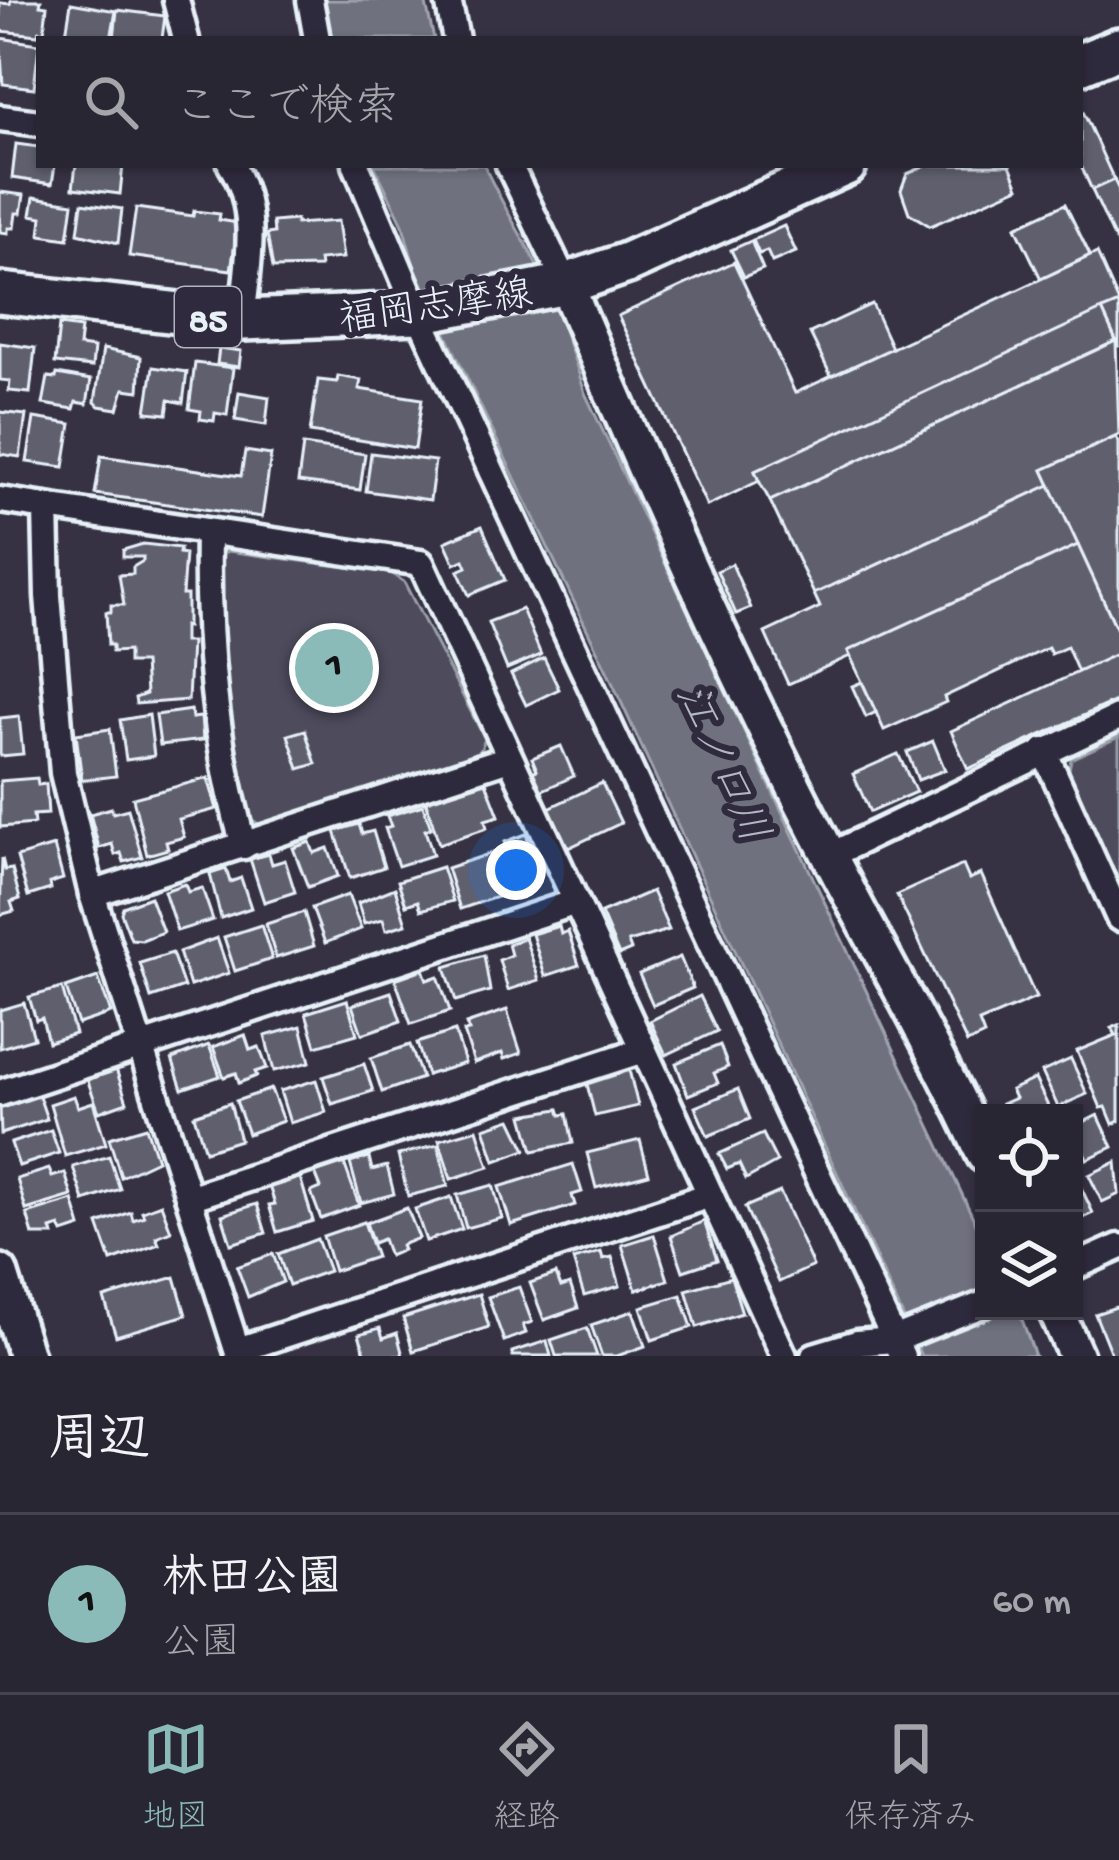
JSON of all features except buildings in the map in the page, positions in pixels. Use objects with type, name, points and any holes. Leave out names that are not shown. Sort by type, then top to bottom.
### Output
[{"type":"main road","points":[[1083,63],[1119,48]]},
{"type":"main road","name":"福岡志摩線","points":[[0,293],[242,320],[418,313],[566,284],[839,168]]},
{"type":"street","points":[[176,0],[185,36]]},
{"type":"street","points":[[310,0],[316,36]]},
{"type":"street","points":[[448,0],[454,36]]},
{"type":"street","points":[[0,118],[36,123]]},
{"type":"street","points":[[233,168],[251,223],[242,320]]},
{"type":"street","points":[[357,168],[418,313],[898,1348]]},
{"type":"street","points":[[510,168],[656,493],[830,856],[942,1064],[975,1136]]},
{"type":"street","points":[[0,500],[421,563],[784,1356]]},
{"type":"street","points":[[46,507],[48,596],[63,773],[92,894],[238,1353],[710,1195]]},
{"type":"street","points":[[208,533],[206,624],[212,698],[244,846]]},
{"type":"street","points":[[830,856],[1119,717]]},
{"type":"street","points":[[1044,751],[1119,917]]},
{"type":"street","points":[[92,894],[509,758]]},
{"type":"street","points":[[0,1093],[576,902]]},
{"type":"street","points":[[189,1198],[643,1050]]},
{"type":"street","points":[[1083,1263],[1119,1247]]},
{"type":"street","points":[[0,1272],[26,1356]]},
{"type":"street","points":[[814,1356],[857,1343],[898,1348],[975,1309]]},
{"type":"street","points":[[1060,1320],[1076,1356]]},
{"type":"shaded area","points":[[227,551],[391,573],[404,582],[485,739],[478,756],[263,827],[251,819],[222,701],[216,560]]},
{"type":"shaded area","points":[[1119,737],[1119,886],[1068,775],[1071,759]]},
{"type":"water","points":[[324,0],[425,0],[433,36],[330,36]]},
{"type":"water","name":"江ノ口川","points":[[375,168],[485,168],[543,278],[585,393],[975,1222],[975,1320],[1022,1320],[1035,1356],[921,1356],[606,669],[415,269],[402,222]]},
{"type":"place","name":"林田公園","points":[[334,668]]}]
